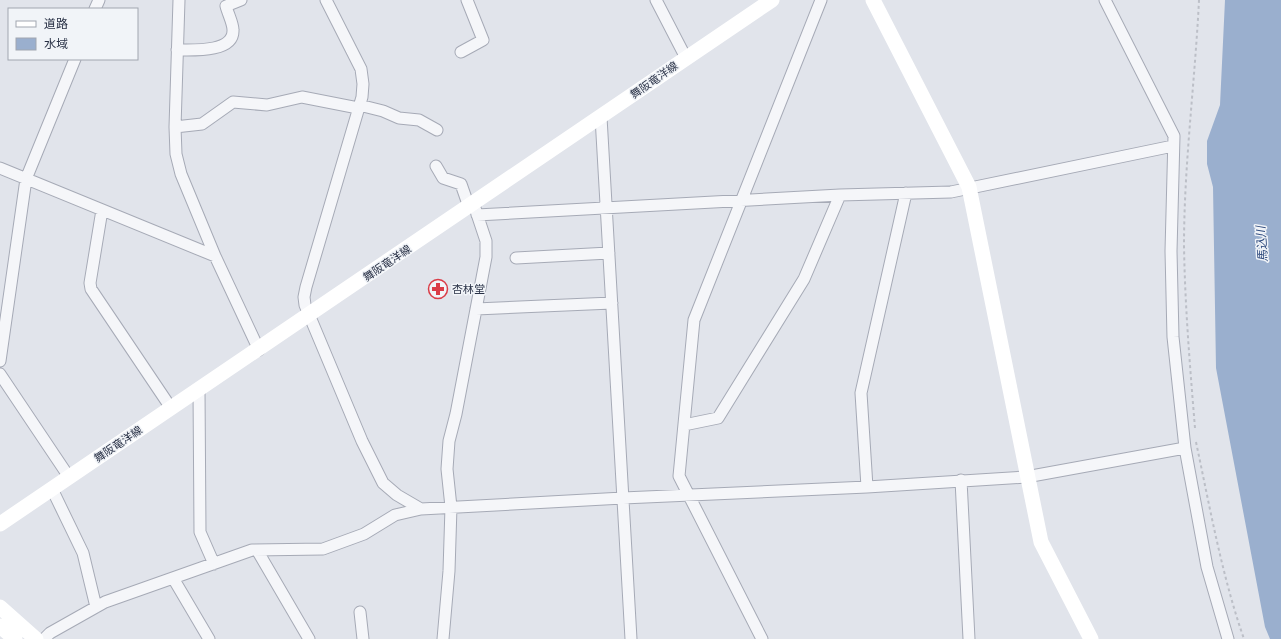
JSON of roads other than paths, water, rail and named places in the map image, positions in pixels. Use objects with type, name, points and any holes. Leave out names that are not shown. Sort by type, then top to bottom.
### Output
[{"type":"main road","name":"舞阪竜洋線","points":[[0,524],[310,315],[473,209],[601,117],[772,0]]},
{"type":"main road","points":[[873,0],[969,187],[1026,477],[1041,542],[1091,639]]},
{"type":"main road","points":[[0,607],[36,639]]},
{"type":"main road","points":[[0,626],[15,639]]},
{"type":"street","points":[[179,0],[175,127],[176,154],[181,174],[215,256],[259,350]]},
{"type":"street","points":[[177,50],[214,49],[230,40],[234,31],[226,6],[241,0]]},
{"type":"street","points":[[326,0],[362,69],[363,84],[359,107],[306,287],[304,298],[305,305],[362,441],[383,483],[397,495],[421,509]]},
{"type":"street","points":[[461,52],[482,40],[467,0]]},
{"type":"street","points":[[656,0],[686,58]]},
{"type":"street","points":[[762,639],[679,476],[694,320],[820,0]]},
{"type":"street","points":[[1105,0],[1174,136],[1171,251],[1173,337],[1185,448],[1207,567],[1228,639]]},
{"type":"street","points":[[0,361],[26,178],[75,60]]},
{"type":"street","points":[[175,127],[202,124],[232,102],[267,105],[302,97],[383,111],[399,118],[419,120],[437,130]]},
{"type":"street","points":[[601,117],[631,639]]},
{"type":"street","points":[[473,209],[606,208],[840,195],[951,192],[969,187],[1173,146]]},
{"type":"street","points":[[436,166],[443,178],[461,184],[486,241],[486,257],[449,441],[447,469],[452,507],[449,571],[443,639]]},
{"type":"street","points":[[0,168],[215,256]]},
{"type":"street","points":[[867,488],[860,393],[906,193]]},
{"type":"street","points":[[684,425],[718,418],[804,279],[840,195]]},
{"type":"street","points":[[102,210],[90,283],[91,289],[171,408]]},
{"type":"street","points":[[516,258],[609,253]]},
{"type":"street","points":[[476,309],[612,303]]},
{"type":"street","points":[[0,374],[69,477]]},
{"type":"street","points":[[199,390],[200,532],[214,564]]},
{"type":"street","points":[[44,639],[50,633],[96,606],[252,550],[323,549],[364,534],[395,515],[421,509],[623,498],[867,488],[961,480],[1026,477],[1185,448]]},
{"type":"street","points":[[961,480],[969,639]]},
{"type":"street","points":[[52,489],[83,553],[96,606]]},
{"type":"street","points":[[257,550],[309,639]]},
{"type":"street","points":[[173,578],[209,639]]},
{"type":"street","points":[[360,612],[363,639]]},
{"type":"water","name":"馬込川","points":[[1225,0],[1281,0],[1281,639],[1270,639],[1265,627],[1216,368],[1213,187],[1207,164],[1207,141],[1220,105]]},
{"type":"place","name":"杏林堂","points":[[438,289]]}]
